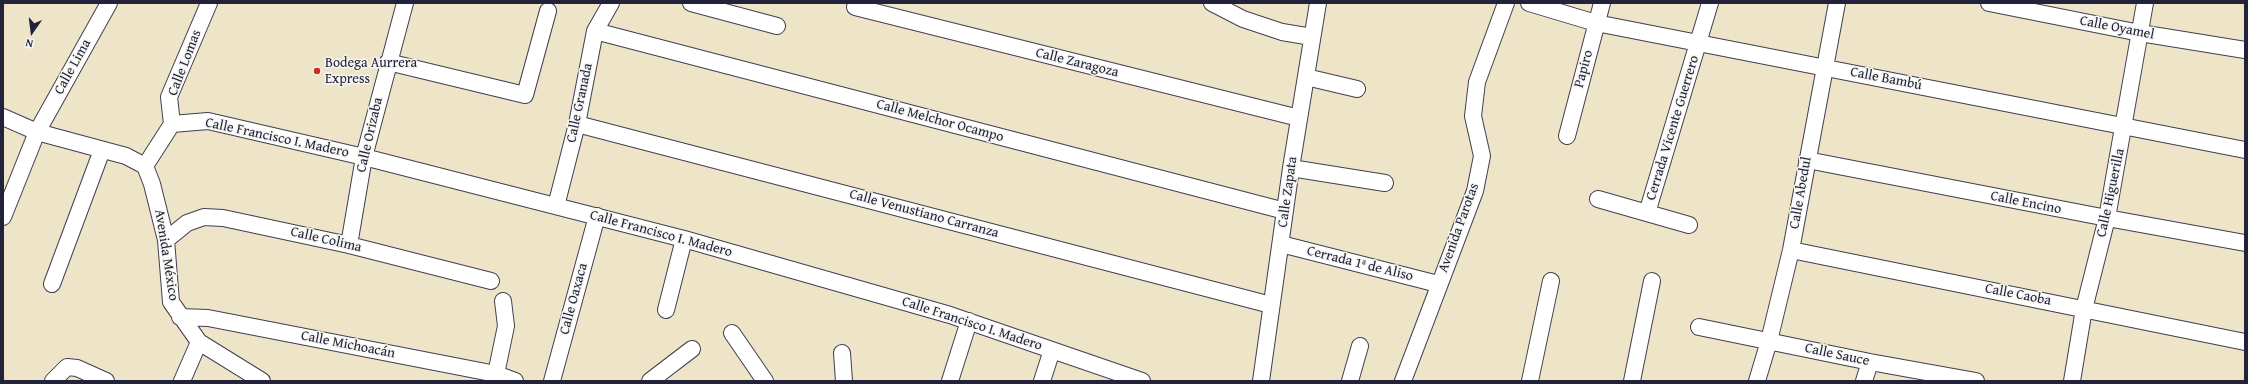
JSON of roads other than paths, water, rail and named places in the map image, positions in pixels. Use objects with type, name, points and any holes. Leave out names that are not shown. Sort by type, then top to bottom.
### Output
[{"type":"street","name":"Calle Lima","points":[[3,217],[38,132],[109,3]]},
{"type":"street","name":"Calle Lomas","points":[[172,124],[169,96],[209,3]]},
{"type":"street","name":"Calle Orizaba","points":[[349,245],[364,157],[388,62],[405,3]]},
{"type":"street","name":"Calle Granada","points":[[556,206],[577,124],[595,31],[611,3]]},
{"type":"street","points":[[691,3],[777,26]]},
{"type":"street","points":[[1212,3],[1243,19],[1282,32],[1312,37]]},
{"type":"street","name":"Calle Zapata","points":[[1261,381],[1291,168],[1318,3]]},
{"type":"street","name":"Avenida Parotas","points":[[1403,381],[1438,284],[1475,191],[1482,156],[1473,116],[1477,82],[1506,3]]},
{"type":"street","name":"Calle Bambú","points":[[1529,3],[1596,23],[2125,125],[2245,150]]},
{"type":"street","name":"Papiro","points":[[1567,136],[1602,3]]},
{"type":"street","name":"Cerrada Vicente Guerrero","points":[[1647,213],[1710,3]]},
{"type":"street","name":"Calle Abedul","points":[[1757,381],[1769,342],[1791,250],[1837,3]]},
{"type":"street","name":"Calle Oyamel","points":[[1989,3],[2140,33],[2245,50]]},
{"type":"street","name":"Calle Higuerilla","points":[[2072,381],[2084,309],[2107,218],[2125,125],[2145,3]]},
{"type":"street","name":"Calle Zaragoza","points":[[854,4],[1299,118]]},
{"type":"street","points":[[388,62],[525,95],[548,11]]},
{"type":"street","name":"Calle Melchor Ocampo","points":[[595,31],[1285,211]]},
{"type":"street","points":[[1306,77],[1357,89]]},
{"type":"street","points":[[3,117],[38,132],[126,156],[145,166],[172,124]]},
{"type":"street","name":"Calle Francisco I. Madero","points":[[172,124],[208,121],[364,157],[684,239],[969,321],[1140,381]]},
{"type":"street","name":"Calle Venustiano Carranza","points":[[577,124],[1271,305]]},
{"type":"street","points":[[52,284],[102,150]]},
{"type":"street","name":"Calle Encino","points":[[1807,160],[2107,218],[2245,242]]},
{"type":"street","name":"Avenida México","points":[[145,166],[155,196],[166,240],[171,302],[180,317],[199,342],[262,381]]},
{"type":"street","points":[[1291,168],[1385,182]]},
{"type":"street","name":"Cerrada Vicente Guerrero","points":[[1598,200],[1690,225]]},
{"type":"street","name":"Calle Oaxaca","points":[[552,381],[597,216]]},
{"type":"street","name":"Calle Colima","points":[[166,240],[187,223],[204,217],[223,218],[349,245],[492,281]]},
{"type":"street","points":[[666,310],[684,239]]},
{"type":"street","name":"Cerrada 1ª de Aliso","points":[[1281,244],[1438,284]]},
{"type":"street","name":"Calle Caoba","points":[[1791,250],[2245,342]]},
{"type":"street","points":[[1632,381],[1652,281]]},
{"type":"street","points":[[1530,381],[1551,282]]},
{"type":"street","points":[[496,374],[506,326],[503,301]]},
{"type":"street","name":"Calle Michoacán","points":[[180,317],[208,318],[496,374],[515,381]]},
{"type":"street","points":[[950,381],[969,321]]},
{"type":"street","name":"Calle Sauce","points":[[1700,328],[1870,362],[1976,381]]},
{"type":"street","points":[[732,333],[765,381]]},
{"type":"street","points":[[182,381],[199,342]]},
{"type":"street","points":[[1350,381],[1360,346]]},
{"type":"street","points":[[650,381],[669,376],[692,349]]},
{"type":"street","points":[[1042,381],[1052,350]]},
{"type":"street","points":[[842,354],[844,381]]},
{"type":"street","points":[[1864,381],[1870,362]]},
{"type":"street","points":[[53,381],[67,367],[77,368],[106,381]]},
{"type":"place","name":"Bodega Aurrera Express","points":[[317,71]]}]
